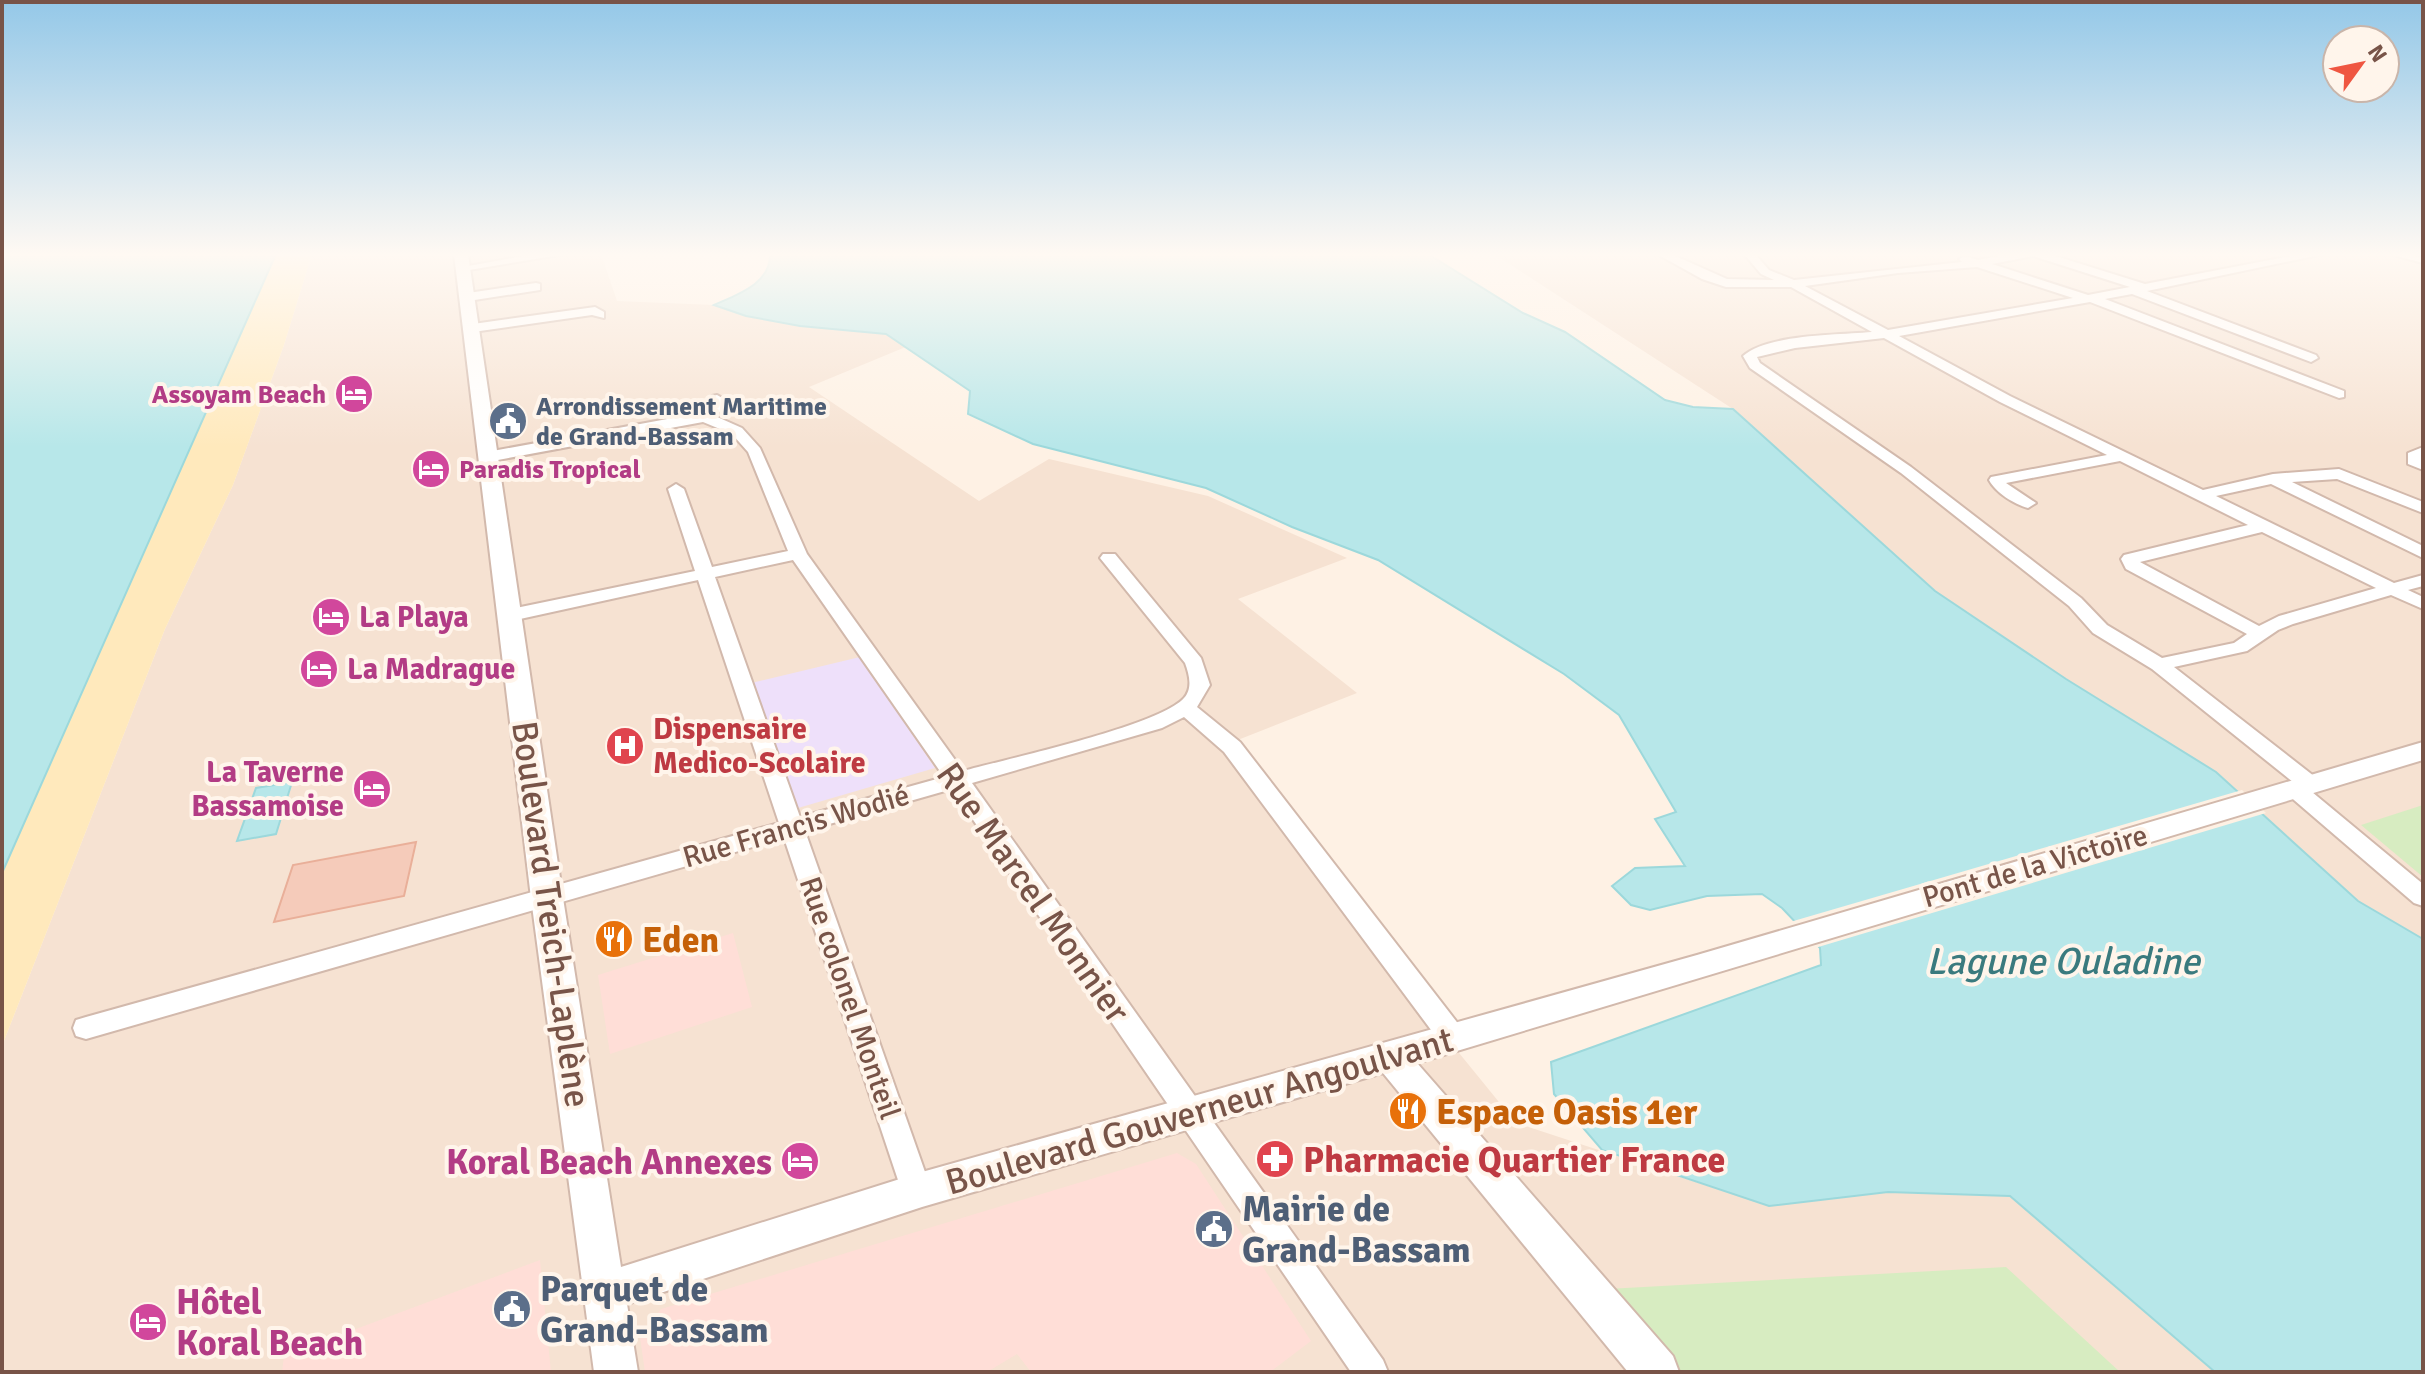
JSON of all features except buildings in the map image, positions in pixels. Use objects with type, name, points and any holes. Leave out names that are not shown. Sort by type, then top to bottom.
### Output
[{"type":"street","name":"Boulevard Treich-Laplène","points":[[471,318],[487,457],[511,615],[547,898],[616,1372]]},
{"type":"street","points":[[473,328],[544,318]]},
{"type":"street","points":[[1853,318],[2005,399],[2423,604]]},
{"type":"street","points":[[1977,318],[1883,335],[1779,348],[1750,356],[1755,365],[1906,470],[2075,602],[2100,629],[2159,665],[2293,790],[2423,897]]},
{"type":"street","points":[[2141,318],[2339,394]]},
{"type":"street","points":[[2211,318],[2311,358]]},
{"type":"street","name":"Rue Marcel Monnier","points":[[487,457],[711,408],[737,431],[755,451],[798,554],[1371,1372]]},
{"type":"street","points":[[2423,452],[2413,456],[2413,461],[2423,465]]},
{"type":"street","points":[[2028,503],[2000,486],[1997,480],[2124,456]]},
{"type":"street","points":[[2201,495],[2273,479],[2339,474],[2423,508]]},
{"type":"street","points":[[2273,479],[2423,553]]},
{"type":"street","name":"Rue colonel Monteil","points":[[676,489],[916,1189]]},
{"type":"street","points":[[2259,633],[2132,565],[2130,559],[2264,526]]},
{"type":"street","points":[[511,615],[798,554]]},
{"type":"street","points":[[1109,558],[1194,662],[1202,678],[1199,692],[1186,708],[1232,747],[1453,1038]]},
{"type":"street","points":[[2159,665],[2240,647],[2251,642],[2259,633],[2286,620],[2423,580]]},
{"type":"street","name":"Rue Francis Wodié","points":[[86,1028],[1155,724],[1186,708]]},
{"type":"street","name":"Pont de la Victoire","points":[[1796,937],[2423,751]]},
{"type":"street","name":"Boulevard Gouverneur Angoulvant","points":[[606,1292],[753,1240],[916,1189],[1453,1038],[1796,937]]},
{"type":"street","points":[[1390,1056],[1657,1372]]},
{"type":"shaded area","points":[[292,318],[757,318],[800,326],[886,334],[908,346],[809,387],[979,501],[1049,459],[1208,496],[1347,558],[1238,599],[1357,693],[1225,745],[1429,1016],[1516,1123],[1769,1206],[1888,1192],[2010,1196],[2215,1372],[2,1372],[2,1046],[165,629],[233,485]]},
{"type":"shaded area","points":[[1593,318],[2423,318],[2423,939],[2358,901],[2216,772],[2066,679],[1935,591],[1733,409]]},
{"type":"shaded area","points":[[860,657],[935,768],[798,808],[751,683]]},
{"type":"shaded area","points":[[733,933],[752,1007],[610,1054],[598,975]]},
{"type":"shaded area","points":[[1177,1153],[1196,1164],[1311,1341],[1270,1372],[1031,1372],[1017,1354],[987,1372],[645,1372],[640,1337],[661,1309]]},
{"type":"shaded area","points":[[540,1260],[551,1372],[282,1372],[284,1356]]},
{"type":"green space","points":[[2423,805],[2423,877],[2361,825]]},
{"type":"green space","points":[[2006,1267],[2120,1372],[1656,1372],[1589,1290]]},
{"type":"sand","points":[[248,318],[292,318],[233,485],[165,629],[2,1046],[2,873]]},
{"type":"water","points":[[2,318],[248,318],[2,873]]},
{"type":"water","name":"Lagune Ouladine","points":[[757,318],[1534,318],[1565,332],[1665,400],[1693,407],[1733,409],[1935,591],[2066,679],[2216,772],[2358,901],[2423,939],[2423,1372],[2215,1372],[2010,1196],[1888,1192],[1769,1206],[1602,1150],[1554,1094],[1551,1062],[1821,965],[1820,948],[1782,908],[1762,894],[1707,896],[1650,910],[1631,905],[1612,886],[1635,868],[1685,866],[1655,819],[1676,812],[1619,715],[1564,674],[1378,560],[1292,527],[1206,488],[1033,444],[968,414],[970,391],[886,334],[800,326]]},
{"type":"water","points":[[292,782],[276,834],[237,841],[256,788]]},
{"type":"pier","points":[[2242,790],[2266,813],[1815,948],[1790,922]]},
{"type":"place","name":"Assoyam Beach","points":[[354,394]]},
{"type":"place","name":"Arrondissement Maritime de Grand-Bassam","points":[[508,421]]},
{"type":"place","name":"Paradis Tropical","points":[[431,469]]},
{"type":"place","name":"La Playa","points":[[331,617]]},
{"type":"place","name":"La Madrague","points":[[319,669]]},
{"type":"place","name":"Dispensaire Medico-Scolaire","points":[[625,746]]},
{"type":"place","name":"La Taverne Bassamoise","points":[[372,789]]},
{"type":"place","name":"Eden","points":[[614,939]]},
{"type":"place","name":"Espace Oasis 1er","points":[[1408,1111]]},
{"type":"place","name":"Pharmacie Quartier France","points":[[1275,1159]]},
{"type":"place","name":"Koral Beach Annexes","points":[[800,1161]]},
{"type":"place","name":"Mairie de Grand-Bassam","points":[[1214,1229]]},
{"type":"place","name":"Parquet de Grand-Bassam","points":[[512,1309]]},
{"type":"place","name":"Hôtel Koral Beach","points":[[148,1322]]}]
